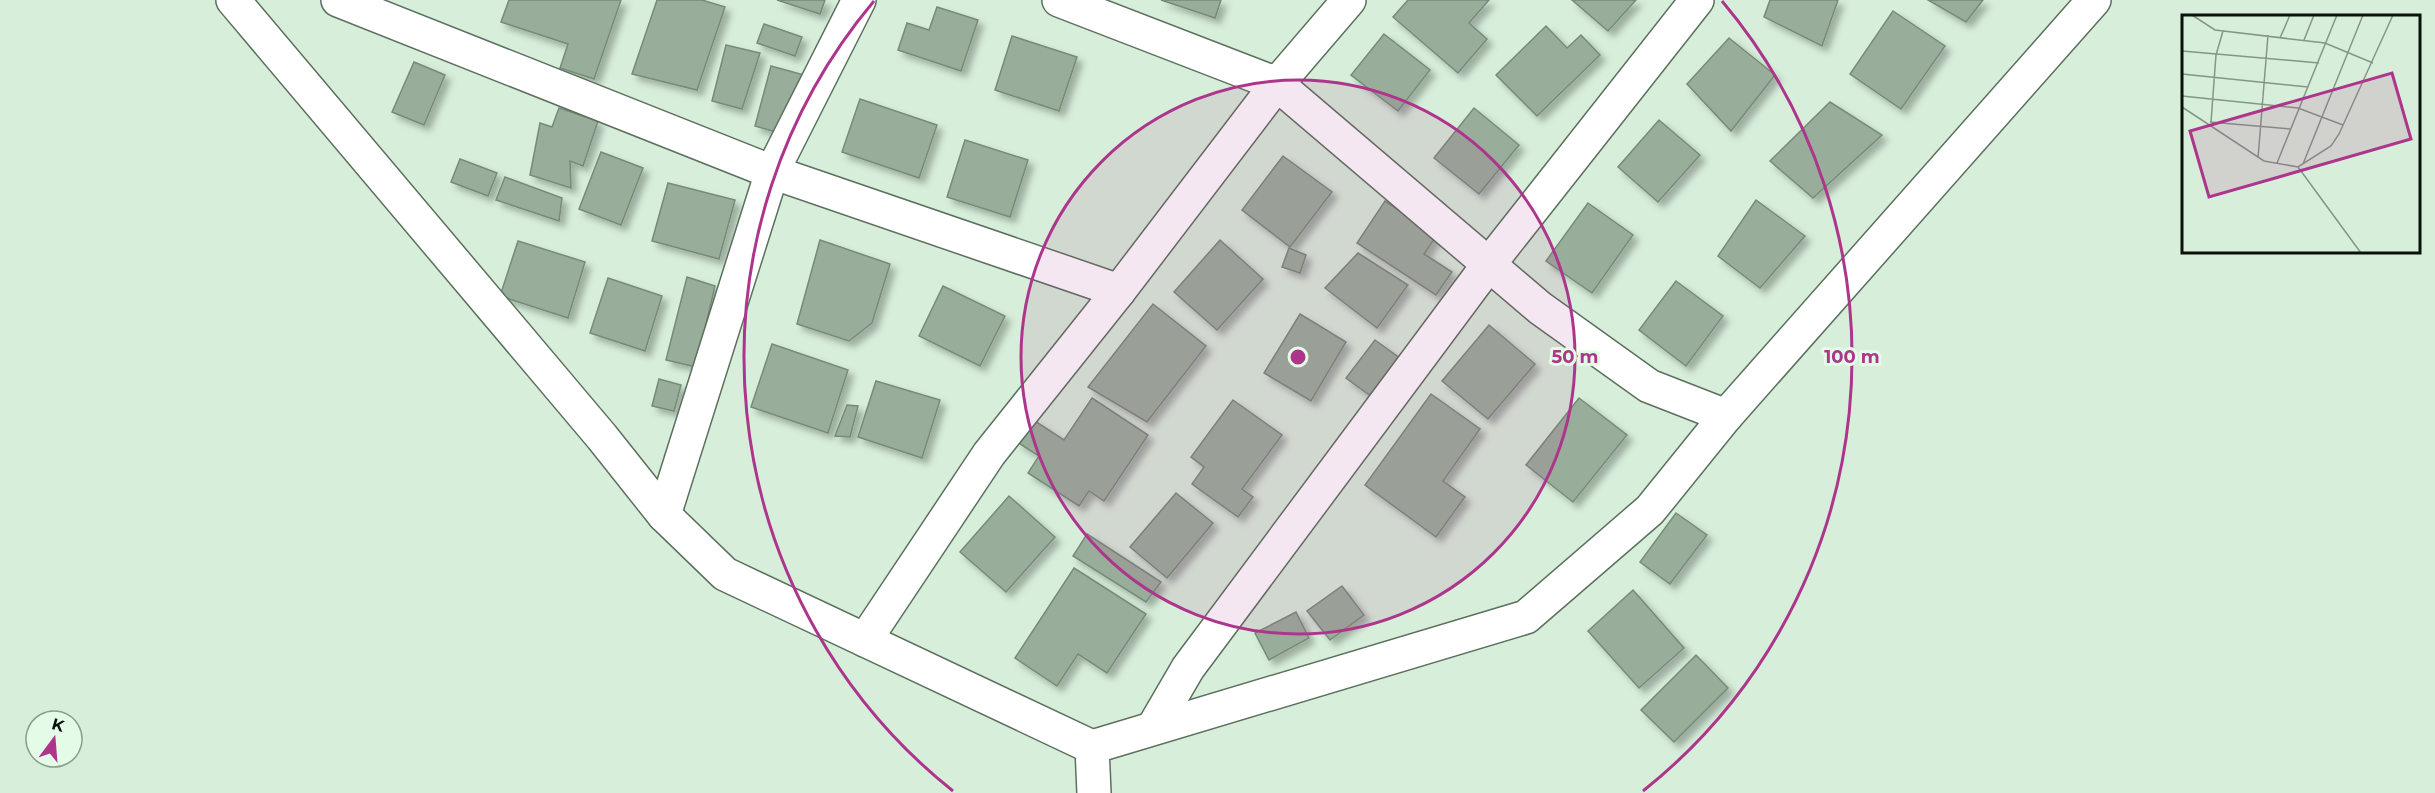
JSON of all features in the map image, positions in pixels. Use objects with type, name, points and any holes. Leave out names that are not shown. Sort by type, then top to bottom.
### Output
[{"type":"street","points":[[233,0],[602,437],[664,515],[725,574],[1092,747],[1526,617],[1650,510],[1726,416],[2094,0]]},
{"type":"street","points":[[338,0],[772,172],[1119,291]]},
{"type":"street","points":[[664,515],[772,172],[859,0]]},
{"type":"street","points":[[1059,0],[1277,84],[1540,308],[1648,386],[1726,416]]},
{"type":"street","points":[[865,639],[989,454],[1119,291],[1277,84],[1349,0]]},
{"type":"street","points":[[1153,728],[1188,668],[1489,264],[1697,0]]},
{"type":"street","points":[[1092,747],[1094,793]]},
{"type":"building","points":[[509,0],[621,0],[594,79],[560,68],[568,44],[501,22]]},
{"type":"building","points":[[657,0],[702,0],[725,7],[697,90],[632,74]]},
{"type":"building","points":[[777,0],[825,0],[820,14]]},
{"type":"building","points":[[1161,0],[1221,0],[1215,18]]},
{"type":"building","points":[[1408,0],[1489,0],[1469,23],[1487,39],[1458,73],[1393,17]]},
{"type":"building","points":[[1572,0],[1636,0],[1608,31]]},
{"type":"building","points":[[1770,0],[1838,0],[1822,46],[1764,17]]},
{"type":"building","points":[[1928,0],[1983,0],[1966,22]]},
{"type":"building","points":[[937,7],[978,20],[961,71],[898,50],[907,23],[929,30]]},
{"type":"building","points":[[1893,11],[1945,46],[1901,109],[1850,74]]},
{"type":"building","points":[[764,24],[802,37],[795,56],[757,43]]},
{"type":"building","points":[[1546,26],[1567,48],[1581,35],[1600,55],[1537,116],[1496,75]]},
{"type":"building","points":[[1384,34],[1430,70],[1398,111],[1351,75]]},
{"type":"building","points":[[1012,36],[1077,57],[1059,111],[995,90]]},
{"type":"building","points":[[1729,38],[1775,75],[1731,131],[1687,84]]},
{"type":"building","points":[[726,45],[760,53],[742,109],[712,101]]},
{"type":"building","points":[[414,62],[445,75],[424,125],[392,112]]},
{"type":"building","points":[[771,66],[815,78],[790,136],[755,126]]},
{"type":"building","points":[[860,99],[937,125],[919,178],[842,152]]},
{"type":"building","points":[[1830,102],[1882,135],[1813,198],[1770,161]]},
{"type":"building","points":[[559,108],[598,121],[583,166],[570,161],[571,188],[530,175],[540,123],[552,127]]},
{"type":"building","points":[[1474,108],[1519,145],[1479,194],[1434,158]]},
{"type":"building","points":[[1659,120],[1700,155],[1658,202],[1618,167]]},
{"type":"building","points":[[965,140],[1028,160],[1010,217],[947,197]]},
{"type":"building","points":[[601,152],[643,168],[621,225],[579,209]]},
{"type":"building","points":[[1283,156],[1332,192],[1290,247],[1242,210]]},
{"type":"building","points":[[460,159],[497,173],[488,196],[451,182]]},
{"type":"building","points":[[505,177],[562,198],[559,221],[496,200]]},
{"type":"building","points":[[668,183],[735,200],[719,259],[652,241]]},
{"type":"building","points":[[1756,200],[1805,236],[1760,288],[1718,256]]},
{"type":"building","points":[[1385,201],[1437,235],[1424,254],[1452,272],[1436,295],[1357,243]]},
{"type":"building","points":[[1588,203],[1633,235],[1592,293],[1546,261]]},
{"type":"building","points":[[820,240],[890,264],[872,323],[849,341],[797,324]]},
{"type":"building","points":[[1220,240],[1263,279],[1217,330],[1174,292]]},
{"type":"building","points":[[518,241],[585,262],[568,318],[500,296]]},
{"type":"building","points":[[1289,248],[1306,255],[1300,273],[1282,267]]},
{"type":"building","points":[[1358,253],[1408,285],[1377,328],[1325,288]]},
{"type":"building","points":[[687,277],[715,286],[696,367],[666,360]]},
{"type":"building","points":[[608,278],[662,296],[645,351],[590,333]]},
{"type":"building","points":[[1676,281],[1723,316],[1686,366],[1639,330]]},
{"type":"building","points":[[943,286],[1005,316],[980,366],[919,336]]},
{"type":"building","points":[[1153,304],[1206,346],[1147,422],[1088,387]]},
{"type":"building","points":[[1300,314],[1346,342],[1311,401],[1264,373]]},
{"type":"building","points":[[1489,325],[1535,364],[1488,419],[1442,381]]},
{"type":"building","points":[[1375,340],[1401,359],[1372,397],[1346,378]]},
{"type":"building","points":[[772,344],[848,370],[828,433],[751,407]]},
{"type":"building","points":[[659,379],[681,385],[674,411],[652,406]]},
{"type":"building","points":[[876,381],[940,400],[922,458],[858,437]]},
{"type":"building","points":[[1431,394],[1480,429],[1443,481],[1465,497],[1436,537],[1365,485]]},
{"type":"building","points":[[1092,398],[1148,435],[1104,501],[1089,491],[1079,506],[1028,473],[1039,456],[1017,442],[1032,419],[1064,440]]},
{"type":"building","points":[[1579,398],[1627,435],[1573,502],[1526,465]]},
{"type":"building","points":[[1233,400],[1282,435],[1242,489],[1253,497],[1238,517],[1192,484],[1204,467],[1191,457]]},
{"type":"building","points":[[847,405],[858,406],[850,437],[835,436]]},
{"type":"building","points":[[1176,493],[1213,523],[1167,578],[1130,547]]},
{"type":"building","points":[[1009,496],[1055,537],[1006,592],[960,552]]},
{"type":"building","points":[[1676,513],[1707,535],[1670,584],[1640,562]]},
{"type":"building","points":[[1087,534],[1161,582],[1146,602],[1073,556]]},
{"type":"building","points":[[1074,568],[1146,614],[1107,673],[1078,654],[1057,686],[1015,658]]},
{"type":"building","points":[[1342,586],[1364,615],[1330,640],[1307,611]]},
{"type":"building","points":[[1633,590],[1684,648],[1639,688],[1588,631]]},
{"type":"building","points":[[1296,612],[1309,638],[1269,660],[1255,633]]},
{"type":"building","points":[[1696,655],[1728,688],[1674,742],[1641,710]]}]
